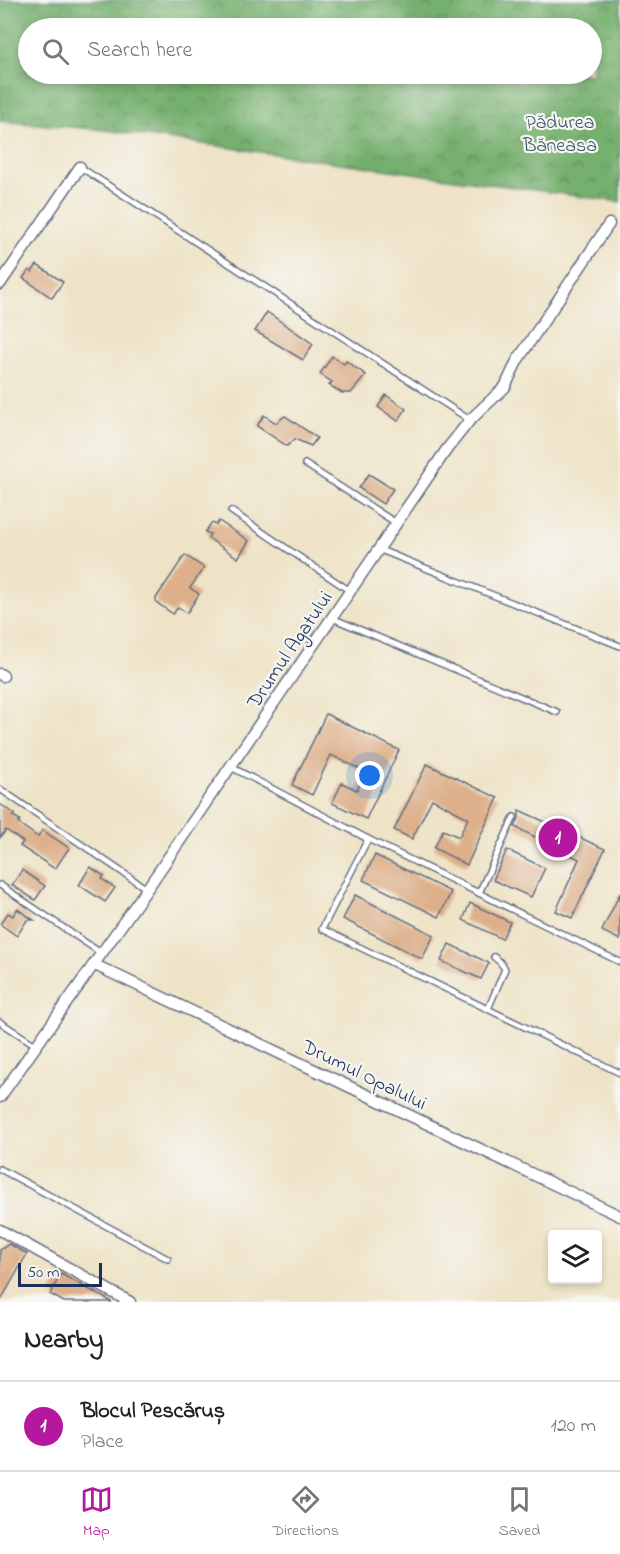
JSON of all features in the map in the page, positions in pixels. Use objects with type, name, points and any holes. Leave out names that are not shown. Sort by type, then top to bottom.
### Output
[{"type":"street","points":[[0,284],[80,167]]},
{"type":"street","name":"Drumul Agatului","points":[[0,1097],[147,889],[447,449],[470,420],[505,387],[517,361],[609,224]]},
{"type":"street","name":"Drumul Opalului","points":[[95,964],[620,1216]]},
{"type":"street","points":[[0,1230],[130,1302]]},
{"type":"lane","points":[[80,167],[470,420]]},
{"type":"lane","points":[[305,464],[396,523]]},
{"type":"lane","points":[[231,511],[350,591]]},
{"type":"lane","points":[[378,549],[620,646]]},
{"type":"lane","points":[[332,618],[557,712]]},
{"type":"lane","points":[[231,767],[368,839],[620,962]]},
{"type":"lane","points":[[0,789],[147,889]]},
{"type":"lane","points":[[479,893],[514,817]]},
{"type":"lane","points":[[368,839],[322,929],[620,1073]]},
{"type":"lane","points":[[0,885],[102,954]]},
{"type":"lane","points":[[488,1009],[505,969],[494,957]]},
{"type":"lane","points":[[0,1022],[37,1046]]},
{"type":"lane","points":[[0,1169],[168,1259]]},
{"type":"green space","name":"Pădurea Băneasa","points":[[0,0],[620,0],[620,202],[96,129],[0,121]]},
{"type":"building","points":[[37,265],[63,282],[52,298],[23,278]]},
{"type":"building","points":[[267,312],[313,344],[303,360],[255,331]]},
{"type":"building","points":[[332,356],[344,364],[346,361],[366,375],[351,393],[342,393],[329,385],[332,382],[320,374]]},
{"type":"building","points":[[386,395],[406,409],[398,421],[378,407]]},
{"type":"building","points":[[264,415],[276,423],[285,416],[317,438],[311,446],[295,439],[287,446],[257,426]]},
{"type":"building","points":[[369,474],[393,489],[383,504],[359,488]]},
{"type":"building","points":[[219,521],[249,541],[238,558],[208,538],[210,534],[205,532],[212,522],[216,525]]},
{"type":"building","points":[[185,555],[204,568],[190,588],[199,594],[187,613],[178,607],[173,614],[156,602],[156,598]]},
{"type":"building","points":[[326,714],[399,750],[366,819],[332,803],[342,783],[357,790],[366,772],[331,755],[312,795],[292,785]]},
{"type":"building","points":[[427,764],[498,798],[467,865],[434,848],[443,830],[459,837],[468,818],[432,799],[412,839],[394,830]]},
{"type":"building","points":[[0,804],[15,814],[13,816],[20,820],[18,823],[38,837],[42,830],[69,848],[55,869],[20,846],[23,842],[6,830],[0,838]]},
{"type":"building","points":[[519,810],[605,849],[572,918],[556,911],[579,859],[515,827],[519,818]]},
{"type":"building","points":[[507,850],[545,868],[531,897],[493,880]]},
{"type":"building","points":[[375,855],[451,892],[439,917],[363,880]]},
{"type":"building","points":[[90,867],[104,876],[102,879],[115,888],[105,902],[79,885]]},
{"type":"building","points":[[22,870],[45,886],[35,900],[12,885]]},
{"type":"building","points":[[620,893],[620,940],[602,931]]},
{"type":"building","points":[[355,895],[434,935],[422,959],[343,919]]},
{"type":"building","points":[[470,903],[510,922],[502,939],[463,920]]},
{"type":"building","points":[[17,909],[34,920],[27,920],[17,936],[0,924],[8,913],[13,916]]},
{"type":"building","points":[[449,944],[489,963],[481,979],[441,961]]},
{"type":"building","points":[[9,1244],[27,1254],[0,1302],[0,1250]]},
{"type":"building","points":[[61,1274],[112,1302],[64,1302],[50,1294]]},
{"type":"place","name":"Blocul Pescăruș","points":[[558,838]]}]
